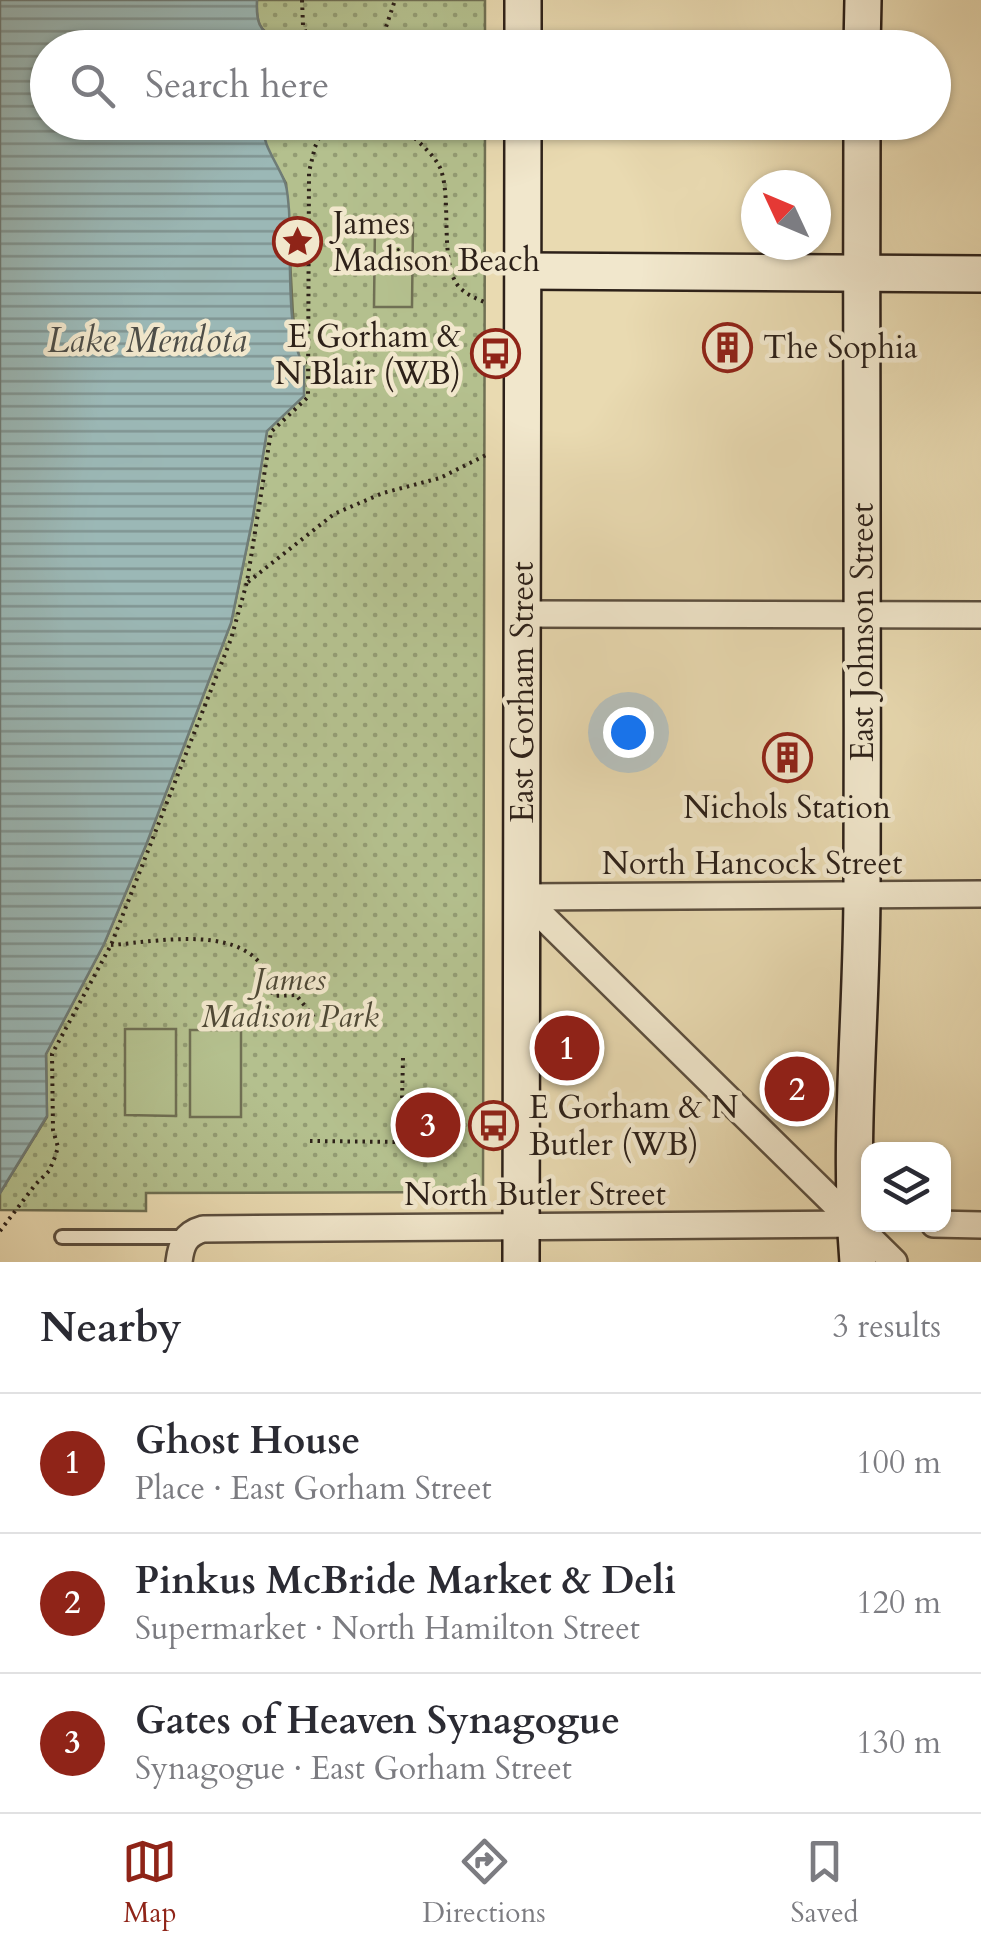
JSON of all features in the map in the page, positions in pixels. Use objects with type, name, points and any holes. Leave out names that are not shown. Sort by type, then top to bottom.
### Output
[{"type":"main road","points":[[523,0],[523,30]]},
{"type":"main road","points":[[862,30],[863,0]]},
{"type":"main road","name":"East Gorham Street","points":[[521,1262],[523,140]]},
{"type":"main road","name":"East Johnson Street","points":[[861,1213],[854,1133],[862,895],[862,140]]},
{"type":"main road","points":[[523,271],[981,274]]},
{"type":"main road","name":"East Johnson Street","points":[[858,1262],[861,1232]]},
{"type":"street","points":[[523,614],[981,615]]},
{"type":"street","name":"North Hancock Street","points":[[523,897],[981,894]]},
{"type":"street","points":[[523,897],[861,1223]]},
{"type":"street","name":"North Butler Street","points":[[195,1233],[861,1224]]},
{"type":"street","points":[[951,1224],[981,1225]]},
{"type":"street","points":[[869,1232],[894,1262]]},
{"type":"street","points":[[179,1262],[182,1243],[195,1233]]},
{"type":"lane","points":[[62,1237],[195,1233]]},
{"type":"path","points":[[302,0],[306,30]]},
{"type":"path","points":[[384,30],[395,0]]},
{"type":"path","points":[[0,1232],[56,1157],[52,1054],[111,946],[232,639],[247,582],[272,432],[308,398],[308,172],[318,140]]},
{"type":"path","points":[[416,140],[439,164],[445,186],[449,265],[458,286],[487,303]]},
{"type":"path","points":[[247,582],[334,514],[383,493],[440,478],[488,454]]},
{"type":"path","points":[[111,946],[205,939],[234,944],[263,967],[274,996],[296,995],[314,1017]]},
{"type":"path","points":[[310,1141],[401,1142],[403,1058]]},
{"type":"green space","points":[[257,0],[485,0],[485,30],[264,30]]},
{"type":"green space","name":"James Madison Park","points":[[265,140],[485,140],[483,1192],[146,1193],[146,1211],[0,1210],[0,1193],[47,1117],[46,1054],[104,944],[231,623],[267,430],[304,395],[293,315],[286,183]]},
{"type":"green space","points":[[375,223],[413,223],[412,307],[374,307]]},
{"type":"green space","points":[[125,1029],[176,1029],[176,1116],[125,1115]]},
{"type":"green space","points":[[190,1030],[241,1030],[241,1117],[190,1117]]},
{"type":"water","name":"Lake Mendota","points":[[0,0],[257,0],[264,30],[30,30],[30,140],[265,140],[287,191],[292,315],[298,353],[304,364],[304,396],[267,431],[231,623],[104,944],[46,1054],[47,1116],[0,1193]]},
{"type":"place","name":"James Madison Beach","points":[[298,241]]},
{"type":"place","name":"The Sophia","points":[[728,347]]},
{"type":"place","name":"E Gorham & N Blair (WB)","points":[[496,354]]},
{"type":"place","name":"Nichols Station","points":[[787,757]]},
{"type":"place","name":"Ghost House","points":[[567,1048]]},
{"type":"place","name":"Pinkus McBride Market & Deli","points":[[797,1089]]},
{"type":"place","name":"Gates of Heaven Synagogue","points":[[428,1125]]},
{"type":"place","name":"E Gorham & N Butler (WB)","points":[[494,1125]]}]
